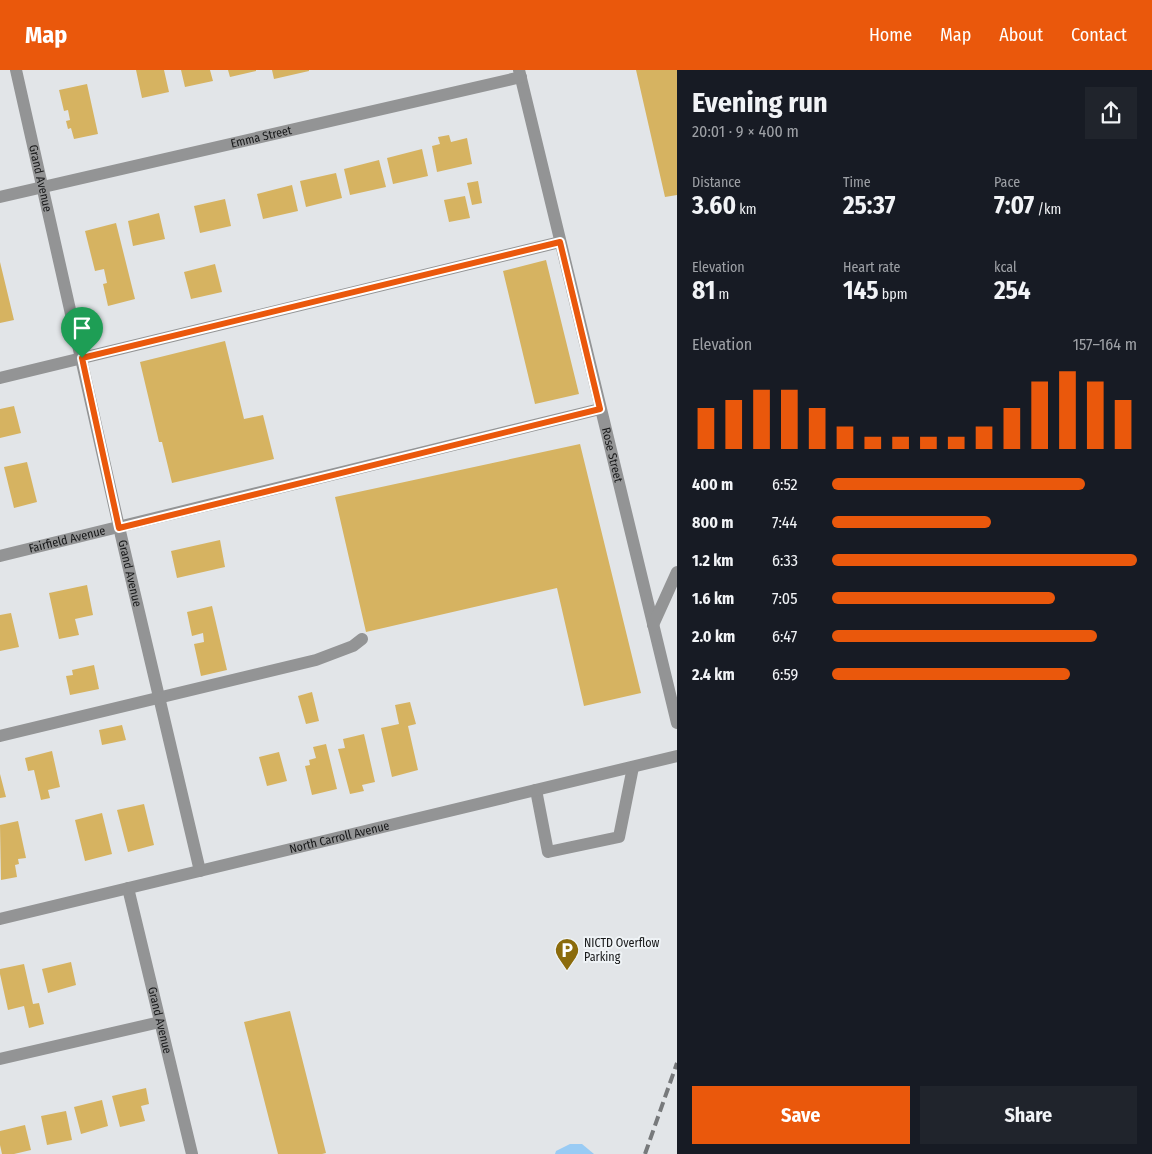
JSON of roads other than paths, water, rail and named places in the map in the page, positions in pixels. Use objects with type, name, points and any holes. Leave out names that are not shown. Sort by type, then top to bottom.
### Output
[{"type":"street","name":"Grand Avenue","points":[[16,70],[119,528],[200,871]]},
{"type":"street","name":"Emma Street","points":[[0,197],[520,73]]},
{"type":"street","name":"Rose Street","points":[[520,73],[677,723]]},
{"type":"street","points":[[0,378],[560,242]]},
{"type":"street","name":"Fairfield Avenue","points":[[0,556],[600,409]]},
{"type":"street","points":[[653,625],[677,572]]},
{"type":"street","points":[[0,736],[316,660],[353,646],[362,639]]},
{"type":"street","name":"North Carroll Avenue","points":[[0,919],[677,756]]},
{"type":"street","points":[[536,790],[548,852],[620,837],[633,767]]},
{"type":"street","name":"Grand Avenue","points":[[128,888],[192,1154]]},
{"type":"street","points":[[0,1059],[160,1022]]},
{"type":"railway","points":[[645,1154],[677,1063]]},
{"type":"place","name":"NICTD Overflow Parking","points":[[567,971]]}]
